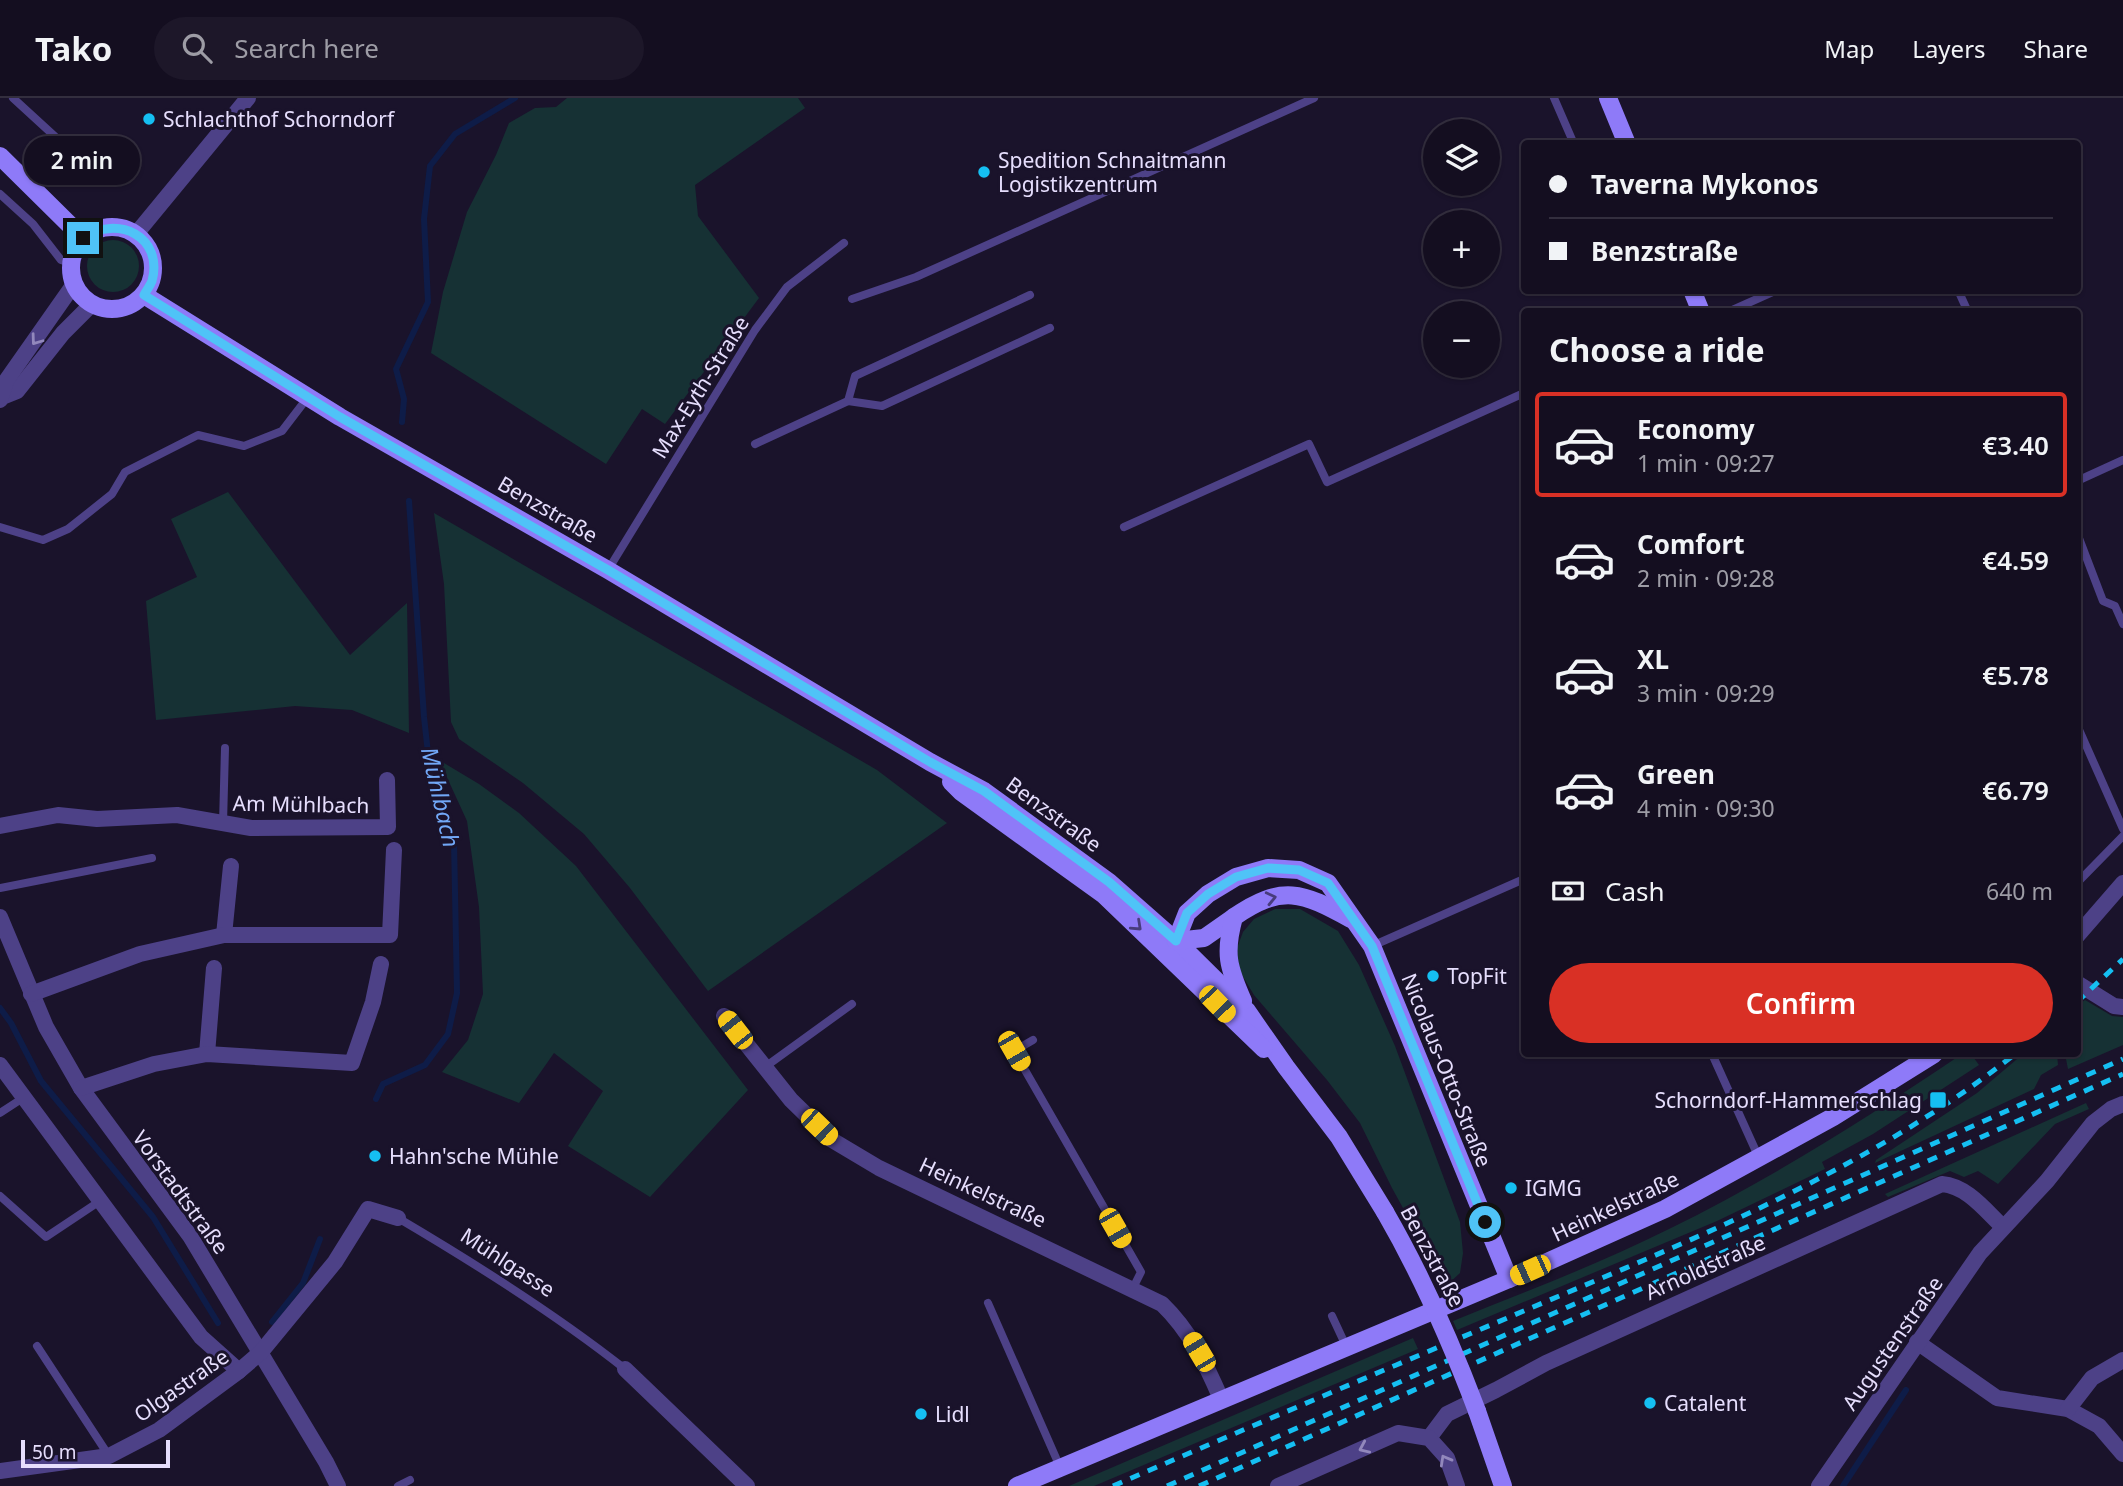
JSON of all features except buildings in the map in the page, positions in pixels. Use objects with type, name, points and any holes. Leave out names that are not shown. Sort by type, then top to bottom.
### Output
[{"type":"main road","points":[[1608,98],[1626,140]]},
{"type":"main road","points":[[0,156],[83,238]]},
{"type":"main road","points":[[111,226],[136,234],[148,246],[153,262],[152,281],[144,295],[131,306],[117,310],[102,309],[79,294],[71,276],[70,263],[74,250],[83,238],[95,230],[111,226]]},
{"type":"main road","name":"Benzstraße","points":[[144,295],[309,397],[608,570],[930,762],[984,791],[1098,874],[1176,941],[1247,1011],[1286,1068],[1339,1137],[1385,1212],[1414,1264],[1446,1332],[1503,1486]]},
{"type":"main road","name":"Benzstraße","points":[[930,762],[961,792],[1104,895],[1180,966],[1235,1023],[1286,1068]]},
{"type":"main road","name":"Nicolaus-Otto-Straße","points":[[1355,921],[1316,900],[1276,895],[1255,902],[1204,938],[1176,941],[1187,913],[1208,894],[1236,877],[1268,868],[1299,870],[1328,883],[1355,921],[1372,946],[1509,1279]]},
{"type":"main road","points":[[1234,917],[1226,943],[1231,974],[1247,1011]]},
{"type":"main road","name":"Heinkelstraße","points":[[1017,1486],[1509,1279],[1665,1209],[1833,1116],[1929,1057]]},
{"type":"street","points":[[136,234],[248,98]]},
{"type":"street","points":[[1,399],[6,381],[74,284]]},
{"type":"street","points":[[1,399],[17,391],[63,333],[92,304]]},
{"type":"street","name":"Am Mühlbach","points":[[0,826],[58,815],[97,819],[177,815],[251,828],[388,827],[387,780]]},
{"type":"street","points":[[31,994],[140,954],[224,935],[390,935],[394,850]]},
{"type":"street","points":[[224,935],[230,866]]},
{"type":"street","points":[[2081,931],[2123,883]]},
{"type":"street","name":"Vorstadtstraße","points":[[0,917],[46,1027],[81,1088],[190,1236],[338,1486]]},
{"type":"street","points":[[81,1088],[154,1063],[207,1054],[352,1063],[373,1002],[381,964]]},
{"type":"street","points":[[207,1054],[214,968]]},
{"type":"street","points":[[2081,985],[2114,1006],[2123,1007]]},
{"type":"street","name":"Heinkelstraße","points":[[724,1016],[792,1100],[832,1140],[879,1168],[1162,1304],[1180,1322],[1206,1364],[1222,1399]]},
{"type":"street","points":[[0,1065],[201,1337],[239,1371]]},
{"type":"street","name":"Augustenstraße","points":[[1819,1486],[1980,1253],[2047,1181],[2093,1123],[2111,1109],[2123,1104]]},
{"type":"street","name":"Arnoldstraße","points":[[1429,1438],[1447,1414],[1546,1363],[1942,1184],[1962,1189],[2003,1227]]},
{"type":"street","name":"Mühlgasse","points":[[261,1352],[335,1262],[368,1209],[398,1218]]},
{"type":"street","points":[[1917,1342],[1997,1398],[2067,1409],[2099,1426],[2123,1454]]},
{"type":"street","name":"Olgastraße","points":[[0,1471],[109,1456],[159,1430],[261,1352]]},
{"type":"street","points":[[2067,1409],[2092,1378],[2123,1360]]},
{"type":"street","name":"Mühlgasse","points":[[625,1369],[747,1486]]},
{"type":"street","points":[[1278,1486],[1299,1482],[1398,1433],[1429,1438],[1447,1458],[1457,1486]]},
{"type":"lane","points":[[13,98],[96,175]]},
{"type":"lane","points":[[852,299],[916,277],[1314,98]]},
{"type":"lane","points":[[1554,98],[1572,140]]},
{"type":"lane","points":[[0,194],[33,224],[61,260],[70,263]]},
{"type":"lane","name":"Max-Eyth-Straße","points":[[608,570],[755,330],[787,287],[844,243]]},
{"type":"lane","points":[[1737,308],[1768,294]]},
{"type":"lane","points":[[848,401],[855,376],[1030,295]]},
{"type":"lane","points":[[755,444],[848,401],[882,405],[1050,328]]},
{"type":"lane","points":[[1124,527],[1309,444],[1327,481],[1521,394]]},
{"type":"lane","points":[[0,527],[43,540],[55,535],[68,529],[112,494],[125,471],[198,435],[244,446],[270,436],[282,431],[309,397]]},
{"type":"lane","points":[[2081,479],[2123,460]]},
{"type":"lane","points":[[2081,543],[2103,601],[2115,606],[2123,625]]},
{"type":"lane","points":[[2081,734],[2123,829]]},
{"type":"lane","points":[[223,824],[225,748]]},
{"type":"lane","points":[[2081,879],[2123,836]]},
{"type":"lane","points":[[0,888],[152,858]]},
{"type":"lane","points":[[1372,946],[1521,880]]},
{"type":"lane","points":[[765,1068],[852,1004]]},
{"type":"lane","points":[[1033,1040],[1014,1051],[1140,1272],[1133,1288]]},
{"type":"lane","points":[[1713,1057],[1759,1158]]},
{"type":"lane","points":[[1,1114],[23,1098]]},
{"type":"lane","points":[[0,1196],[46,1237],[100,1201]]},
{"type":"lane","name":"Mühlgasse","points":[[398,1218],[577,1331],[625,1369]]},
{"type":"lane","points":[[988,1303],[1060,1467]]},
{"type":"lane","points":[[1332,1316],[1346,1346]]},
{"type":"lane","points":[[37,1346],[109,1456]]},
{"type":"lane","points":[[398,1486],[410,1480]]},
{"type":"green space","points":[[567,98],[798,98],[805,108],[695,185],[698,216],[759,298],[665,424],[642,409],[606,464],[431,353],[443,292],[467,212],[509,123],[535,108],[556,107]]},
{"type":"green space","points":[[113,240],[132,247],[139,266],[132,285],[113,292],[94,285],[87,266],[94,247]]},
{"type":"green space","points":[[228,492],[350,655],[407,603],[409,733],[352,710],[295,706],[156,720],[146,601],[197,577],[171,519]]},
{"type":"green space","points":[[434,513],[877,770],[947,823],[708,991],[630,888],[584,834],[523,783],[459,739],[451,722],[444,584]]},
{"type":"green space","points":[[439,760],[519,813],[576,866],[748,1090],[650,1197],[568,1146],[603,1091],[554,1053],[519,1103],[442,1072],[468,1040],[483,994],[479,907],[467,821]]},
{"type":"green space","points":[[1275,909],[1300,909],[1338,931],[1359,965],[1395,1046],[1460,1222],[1463,1253],[1460,1273],[1446,1286],[1360,1123],[1254,995],[1239,970],[1237,948],[1243,932],[1254,919]]},
{"type":"green space","points":[[2085,1000],[2112,1016],[2123,1017],[2123,1045],[2068,1069],[2066,1057],[2081,1057],[2081,1003]]},
{"type":"green space","points":[[1957,1057],[1973,1057],[1979,1065],[1873,1134],[1822,1162],[1825,1169],[1717,1221],[1457,1330],[1453,1321],[1616,1254],[1669,1229],[1781,1169]]},
{"type":"green space","points":[[2019,1057],[2057,1057],[2058,1065],[2041,1075],[2034,1089],[1875,1163],[1876,1160],[1977,1093]]},
{"type":"green space","points":[[2086,1103],[2089,1109],[2055,1124],[1998,1184],[1978,1171],[1964,1177],[1950,1171],[1888,1197],[1885,1194]]},
{"type":"green space","points":[[1413,1338],[1418,1349],[1094,1486],[1069,1486]]},
{"type":"waterway","name":"Mühlbach","points":[[402,422],[404,399],[396,369],[428,302],[424,219],[430,166],[455,134],[515,98]]},
{"type":"waterway","name":"Mühlbach","points":[[376,1099],[383,1084],[425,1065],[448,1034],[457,993],[454,842],[430,771],[409,501]]},
{"type":"waterway","name":"Mühlbach","points":[[0,1008],[11,1023],[41,1081],[153,1217],[218,1323]]},
{"type":"waterway","name":"Mühlbach","points":[[272,1322],[303,1283],[320,1239]]},
{"type":"waterway","points":[[1843,1486],[1906,1390]]},
{"type":"railway","points":[[2081,998],[2123,959]]},
{"type":"railway","points":[[1113,1486],[1668,1250],[1789,1194],[1906,1130],[2011,1057]]},
{"type":"railway","points":[[1167,1486],[2123,1059]]},
{"type":"railway","points":[[1199,1486],[2123,1074]]},
{"type":"place","name":"Schlachthof Schorndorf","points":[[149,119]]},
{"type":"place","name":"Spedition Schnaitmann Logistikzentrum","points":[[984,172]]},
{"type":"place","name":"TopFit","points":[[1433,976]]},
{"type":"place","name":"Schorndorf-Hammerschlag","points":[[1938,1100]]},
{"type":"place","name":"Hahn'sche Mühle","points":[[375,1156]]},
{"type":"place","name":"IGMG","points":[[1511,1188]]},
{"type":"place","name":"Catalent","points":[[1650,1403]]},
{"type":"place","name":"Lidl","points":[[921,1414]]},
{"type":"route","points":[[83,238],[95,230],[111,226],[136,234],[148,246],[153,262],[152,281],[144,295],[340,417],[608,570],[930,762],[984,791],[1109,882],[1176,941],[1187,913],[1208,894],[1236,877],[1268,868],[1299,870],[1328,883],[1372,946],[1485,1222]]}]
